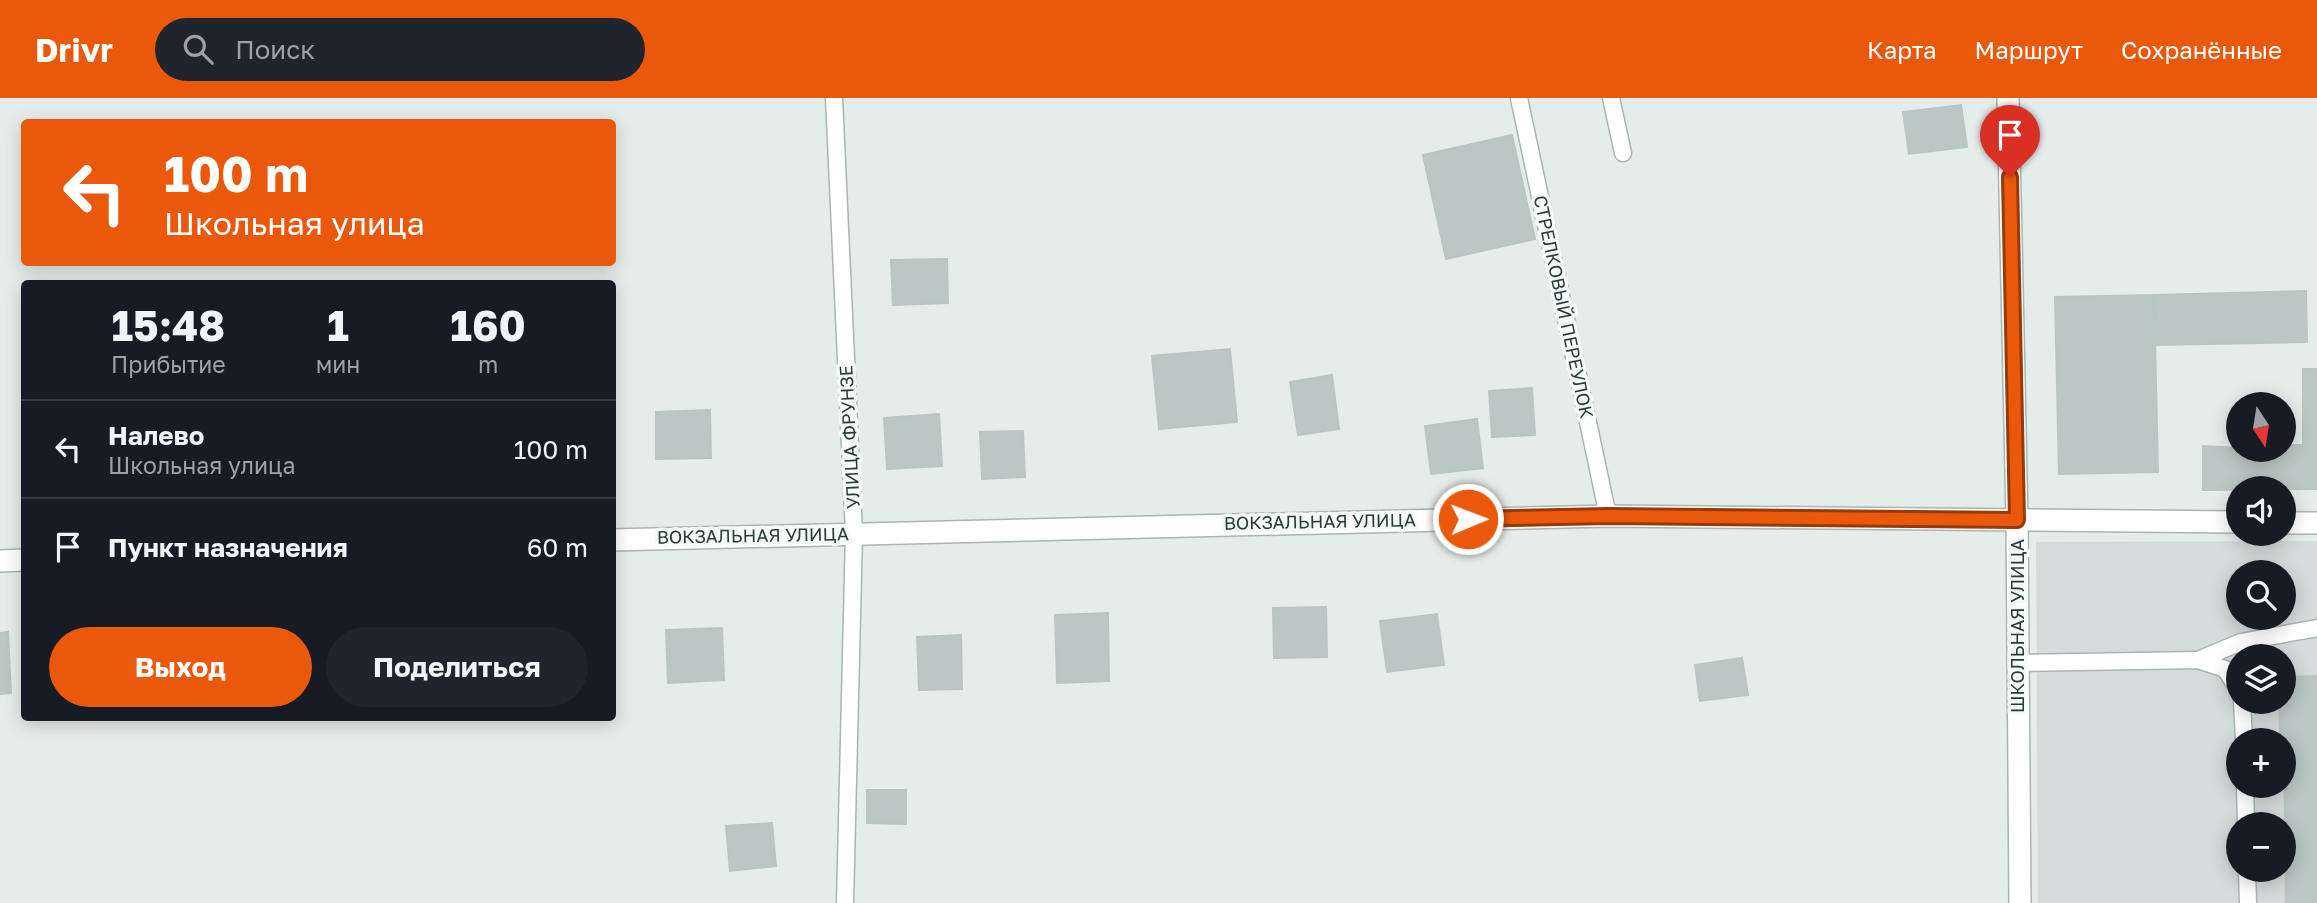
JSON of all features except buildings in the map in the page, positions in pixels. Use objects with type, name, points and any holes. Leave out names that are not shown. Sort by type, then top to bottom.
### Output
[{"type":"street","name":"ШКОЛЬНАЯ УЛИЦА","points":[[2008,98],[2017,520],[2020,903]]},
{"type":"street","name":"ВОКЗАЛЬНАЯ УЛИЦА","points":[[616,540],[1608,516],[2226,522]]},
{"type":"street","points":[[2296,523],[2317,523]]},
{"type":"street","points":[[0,561],[21,560]]},
{"type":"lane","name":"УЛИЦА ФРУНЗЕ","points":[[834,98],[854,533],[845,903]]},
{"type":"lane","name":"СТРЕЛКОВЫЙ ПЕРЕУЛОК","points":[[1519,98],[1608,516]]},
{"type":"lane","points":[[1612,98],[1623,153]]},
{"type":"lane","points":[[2198,660],[2241,642],[2317,628]]},
{"type":"lane","points":[[2018,663],[2198,660],[2226,670]]},
{"type":"lane","points":[[2247,882],[2248,903]]},
{"type":"shaded area","points":[[2226,541],[2226,546],[2296,546],[2296,541],[2317,541],[2317,903],[2038,903],[2036,542]]},
{"type":"route","points":[[1468,519],[1608,516],[2017,520],[2010,177]]}]
